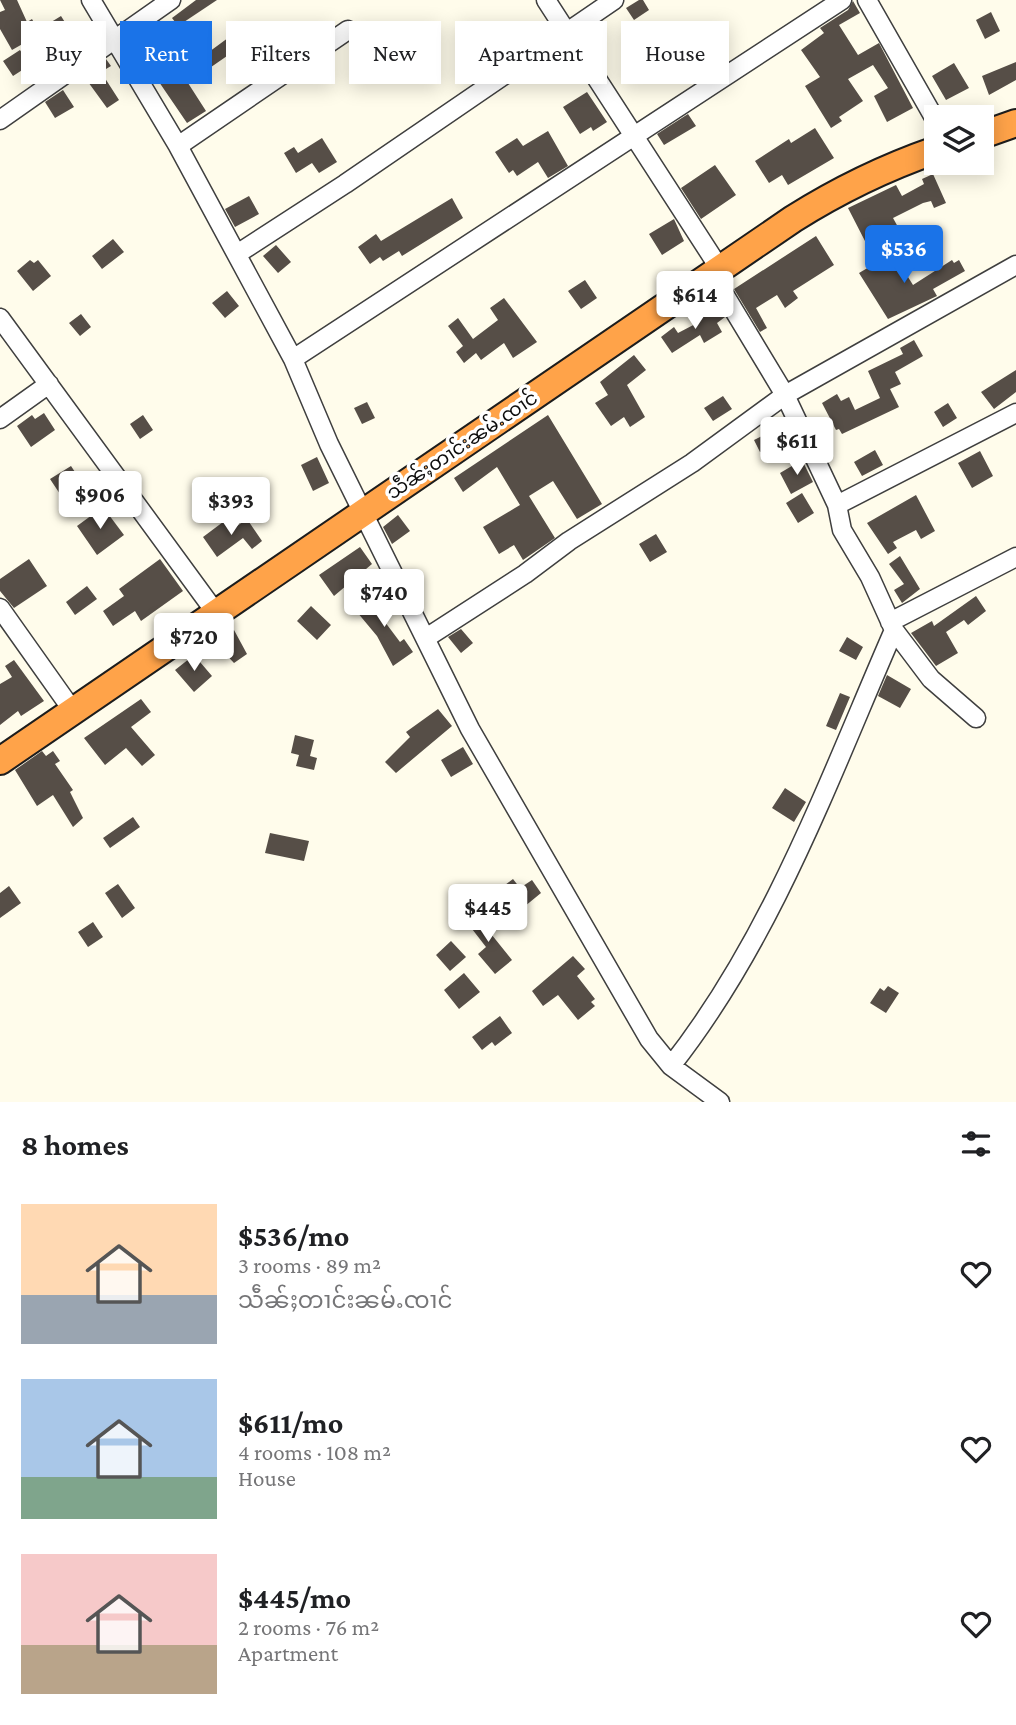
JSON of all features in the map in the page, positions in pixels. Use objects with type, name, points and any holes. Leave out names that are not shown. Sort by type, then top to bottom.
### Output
[{"type":"highway","points":[[994,131],[1016,123]]},
{"type":"highway","name":"သဵၼ်ႈတၢင်းၼမ်ႉၸၢင်","points":[[0,761],[838,190],[924,155]]},
{"type":"street","points":[[91,0],[178,146],[293,359],[329,444],[365,511],[477,741],[649,1039],[671,1066],[720,1102]]},
{"type":"street","points":[[0,121],[113,38],[172,0]]},
{"type":"street","points":[[546,0],[560,21]]},
{"type":"street","points":[[584,21],[614,0]]},
{"type":"street","points":[[293,359],[842,0]]},
{"type":"street","points":[[867,0],[927,105]]},
{"type":"street","points":[[178,146],[348,30]]},
{"type":"street","points":[[237,254],[492,84]]},
{"type":"street","points":[[600,84],[716,271],[785,396],[837,505],[842,530],[870,577],[892,626],[931,679],[976,718]]},
{"type":"street","points":[[426,638],[692,463],[785,396],[1016,265]]},
{"type":"street","points":[[0,318],[216,613]]},
{"type":"street","points":[[0,419],[49,384]]},
{"type":"street","points":[[837,505],[1016,413]]},
{"type":"street","points":[[671,1066],[703,1025],[784,885],[892,626],[1016,557]]},
{"type":"street","points":[[0,608],[73,711]]},
{"type":"building","points":[[0,0],[17,0],[27,21],[21,21],[21,45],[12,50],[0,29],[0,12],[5,10]]},
{"type":"building","points":[[196,0],[217,0],[186,21],[174,21],[172,18]]},
{"type":"building","points":[[643,0],[649,10],[634,20],[626,8]]},
{"type":"building","points":[[853,1],[860,13],[839,25],[858,55],[879,43],[913,108],[887,122],[874,96],[888,88],[873,65],[848,79],[863,101],[839,117],[842,121],[831,128],[805,86],[820,77],[801,50],[824,33],[820,28],[848,10]]},
{"type":"building","points":[[991,12],[1000,31],[985,39],[976,20]]},
{"type":"building","points":[[226,39],[226,57],[212,66],[212,50]]},
{"type":"building","points":[[20,50],[21,71],[13,76],[3,61]]},
{"type":"building","points":[[1016,62],[1016,80],[989,95],[982,76]]},
{"type":"building","points":[[954,63],[969,88],[946,100],[932,76]]},
{"type":"building","points":[[106,80],[119,100],[107,108],[90,84],[106,84]]},
{"type":"building","points":[[160,84],[189,84],[206,111],[187,123]]},
{"type":"building","points":[[63,90],[74,107],[55,118],[45,102]]},
{"type":"building","points":[[587,92],[607,122],[593,131],[591,127],[580,134],[563,107]]},
{"type":"building","points":[[688,114],[696,126],[664,145],[657,134]]},
{"type":"building","points":[[815,128],[834,158],[788,185],[782,175],[769,183],[755,161],[789,139],[791,143]]},
{"type":"building","points":[[548,131],[568,166],[548,178],[538,162],[517,176],[513,170],[509,173],[495,152],[517,138],[523,146]]},
{"type":"building","points":[[322,138],[337,162],[319,173],[312,163],[296,173],[284,153],[294,147],[298,153]]},
{"type":"building","points":[[715,165],[736,195],[701,219],[681,188]]},
{"type":"building","points":[[933,175],[946,203],[934,208],[931,201],[923,203],[893,218],[898,227],[866,243],[848,208],[896,185],[902,196],[924,184],[922,179]]},
{"type":"building","points":[[249,196],[259,214],[235,227],[225,209]]},
{"type":"building","points":[[452,198],[463,218],[402,256],[399,251],[383,261],[380,257],[370,264],[358,247],[376,234],[381,241]]},
{"type":"building","points":[[674,219],[684,241],[662,255],[649,234]]},
{"type":"building","points":[[816,236],[834,265],[793,291],[798,298],[785,308],[777,295],[756,308],[767,328],[760,332],[734,289]]},
{"type":"building","points":[[113,239],[124,252],[102,269],[92,256]]},
{"type":"building","points":[[276,245],[291,262],[278,273],[263,256]]},
{"type":"building","points":[[893,253],[913,285],[952,260],[954,263],[959,260],[965,271],[933,289],[937,296],[888,319],[859,273]]},
{"type":"building","points":[[30,260],[34,263],[38,260],[51,276],[33,291],[17,271]]},
{"type":"building","points":[[585,280],[597,298],[581,309],[568,291]]},
{"type":"building","points":[[227,291],[239,306],[225,318],[212,303]]},
{"type":"building","points":[[504,298],[537,342],[513,358],[504,343],[481,360],[476,353],[464,363],[456,352],[463,346],[448,326],[458,318],[473,339],[498,320],[490,308]]},
{"type":"building","points":[[709,309],[712,315],[720,310],[725,317],[717,323],[722,332],[704,343],[700,335],[672,353],[661,337],[674,327],[678,333],[699,322],[696,317]]},
{"type":"building","points":[[81,314],[91,327],[80,336],[69,323]]},
{"type":"building","points":[[914,340],[923,356],[895,372],[901,384],[890,389],[899,407],[842,434],[839,429],[836,430],[822,403],[837,394],[841,401],[849,397],[855,410],[880,398],[868,371],[903,354],[900,348]]},
{"type":"building","points":[[634,355],[646,370],[627,385],[645,417],[630,427],[624,417],[611,426],[595,403],[608,395],[600,382]]},
{"type":"building","points":[[1016,370],[1016,392],[994,409],[981,392]]},
{"type":"building","points":[[723,396],[732,409],[713,421],[704,408]]},
{"type":"building","points":[[367,402],[375,418],[362,424],[354,408]]},
{"type":"building","points":[[948,403],[957,418],[943,427],[934,412]]},
{"type":"building","points":[[44,413],[55,430],[31,447],[17,426],[32,415],[35,419]]},
{"type":"building","points":[[143,415],[153,430],[140,439],[130,424]]},
{"type":"building","points":[[548,415],[602,504],[577,519],[553,481],[529,496],[555,538],[523,560],[514,545],[499,554],[483,527],[520,505],[497,467],[463,492],[454,478]]},
{"type":"building","points":[[786,424],[793,439],[760,452],[754,440]]},
{"type":"building","points":[[875,450],[883,465],[862,476],[854,462]]},
{"type":"building","points":[[980,451],[993,476],[972,488],[958,463]]},
{"type":"building","points":[[317,457],[329,483],[313,491],[301,465]]},
{"type":"building","points":[[802,460],[813,482],[791,494],[780,473]]},
{"type":"building","points":[[71,466],[85,487],[64,500],[50,479]]},
{"type":"building","points":[[802,493],[814,513],[798,523],[786,503]]},
{"type":"building","points":[[916,495],[935,531],[921,539],[916,530],[893,542],[897,548],[888,554],[867,523]]},
{"type":"building","points":[[103,507],[124,535],[97,555],[77,526]]},
{"type":"building","points":[[398,515],[410,531],[392,544],[383,527]]},
{"type":"building","points":[[247,519],[262,541],[252,549],[243,538],[217,557],[203,537],[223,522],[230,531]]},
{"type":"building","points":[[656,534],[667,552],[650,562],[639,544]]},
{"type":"building","points":[[360,547],[372,564],[334,596],[319,575]]},
{"type":"building","points":[[900,556],[920,589],[902,603],[894,590],[904,584],[889,564]]},
{"type":"building","points":[[29,559],[47,586],[14,608],[0,591],[0,579]]},
{"type":"building","points":[[160,559],[183,591],[141,621],[135,611],[113,626],[103,611],[124,596],[119,589]]},
{"type":"building","points":[[87,586],[97,599],[75,615],[66,602]]},
{"type":"building","points":[[380,594],[393,610],[384,617],[385,622],[400,642],[404,639],[413,652],[393,666],[377,636],[357,612]]},
{"type":"building","points":[[976,596],[986,611],[968,625],[964,620],[946,632],[958,653],[936,666],[911,633],[932,621],[934,626]]},
{"type":"building","points":[[311,606],[331,625],[317,640],[297,621]]},
{"type":"building","points":[[461,629],[473,643],[461,653],[448,637]]},
{"type":"building","points":[[234,630],[247,654],[234,663],[215,643]]},
{"type":"building","points":[[847,637],[863,647],[856,660],[839,651]]},
{"type":"building","points":[[194,655],[212,676],[194,692],[175,670]]},
{"type":"building","points":[[14,660],[44,701],[21,716],[18,711],[0,725],[0,684],[12,677],[5,666]]},
{"type":"building","points":[[887,675],[911,689],[900,708],[878,696]]},
{"type":"building","points":[[840,693],[850,697],[836,730],[826,726]]},
{"type":"building","points":[[141,699],[151,712],[131,727],[155,755],[142,766],[126,748],[105,765],[84,738]]},
{"type":"building","points":[[438,709],[452,726],[396,773],[385,762],[410,737],[406,732]]},
{"type":"building","points":[[295,735],[314,740],[310,756],[317,758],[314,770],[296,766],[299,755],[291,753]]},
{"type":"building","points":[[463,747],[473,764],[451,777],[441,760]]},
{"type":"building","points":[[42,751],[46,756],[53,751],[60,761],[55,764],[73,790],[70,792],[83,818],[73,827],[53,795],[37,806],[15,770]]},
{"type":"building","points":[[785,788],[806,802],[794,822],[772,808]]},
{"type":"building","points":[[133,817],[140,827],[110,848],[103,838]]},
{"type":"building","points":[[270,833],[309,841],[304,861],[265,853]]},
{"type":"building","points":[[513,879],[520,888],[532,880],[541,893],[508,920],[490,896]]},
{"type":"building","points":[[118,884],[135,908],[122,918],[105,893]]},
{"type":"building","points":[[9,886],[21,903],[0,918],[0,893]]},
{"type":"building","points":[[471,909],[512,960],[495,974],[478,954],[486,947],[462,916]]},
{"type":"building","points":[[93,922],[103,937],[88,947],[78,932]]},
{"type":"building","points":[[451,941],[466,957],[450,971],[436,955]]},
{"type":"building","points":[[573,956],[585,969],[577,976],[595,999],[591,1002],[595,1006],[578,1020],[558,995],[543,1006],[532,991]]},
{"type":"building","points":[[464,973],[480,992],[459,1009],[444,990]]},
{"type":"building","points":[[888,986],[899,993],[886,1013],[870,1003],[880,988],[884,991]]},
{"type":"building","points":[[500,1016],[512,1033],[495,1046],[492,1042],[482,1050],[472,1037]]}]
